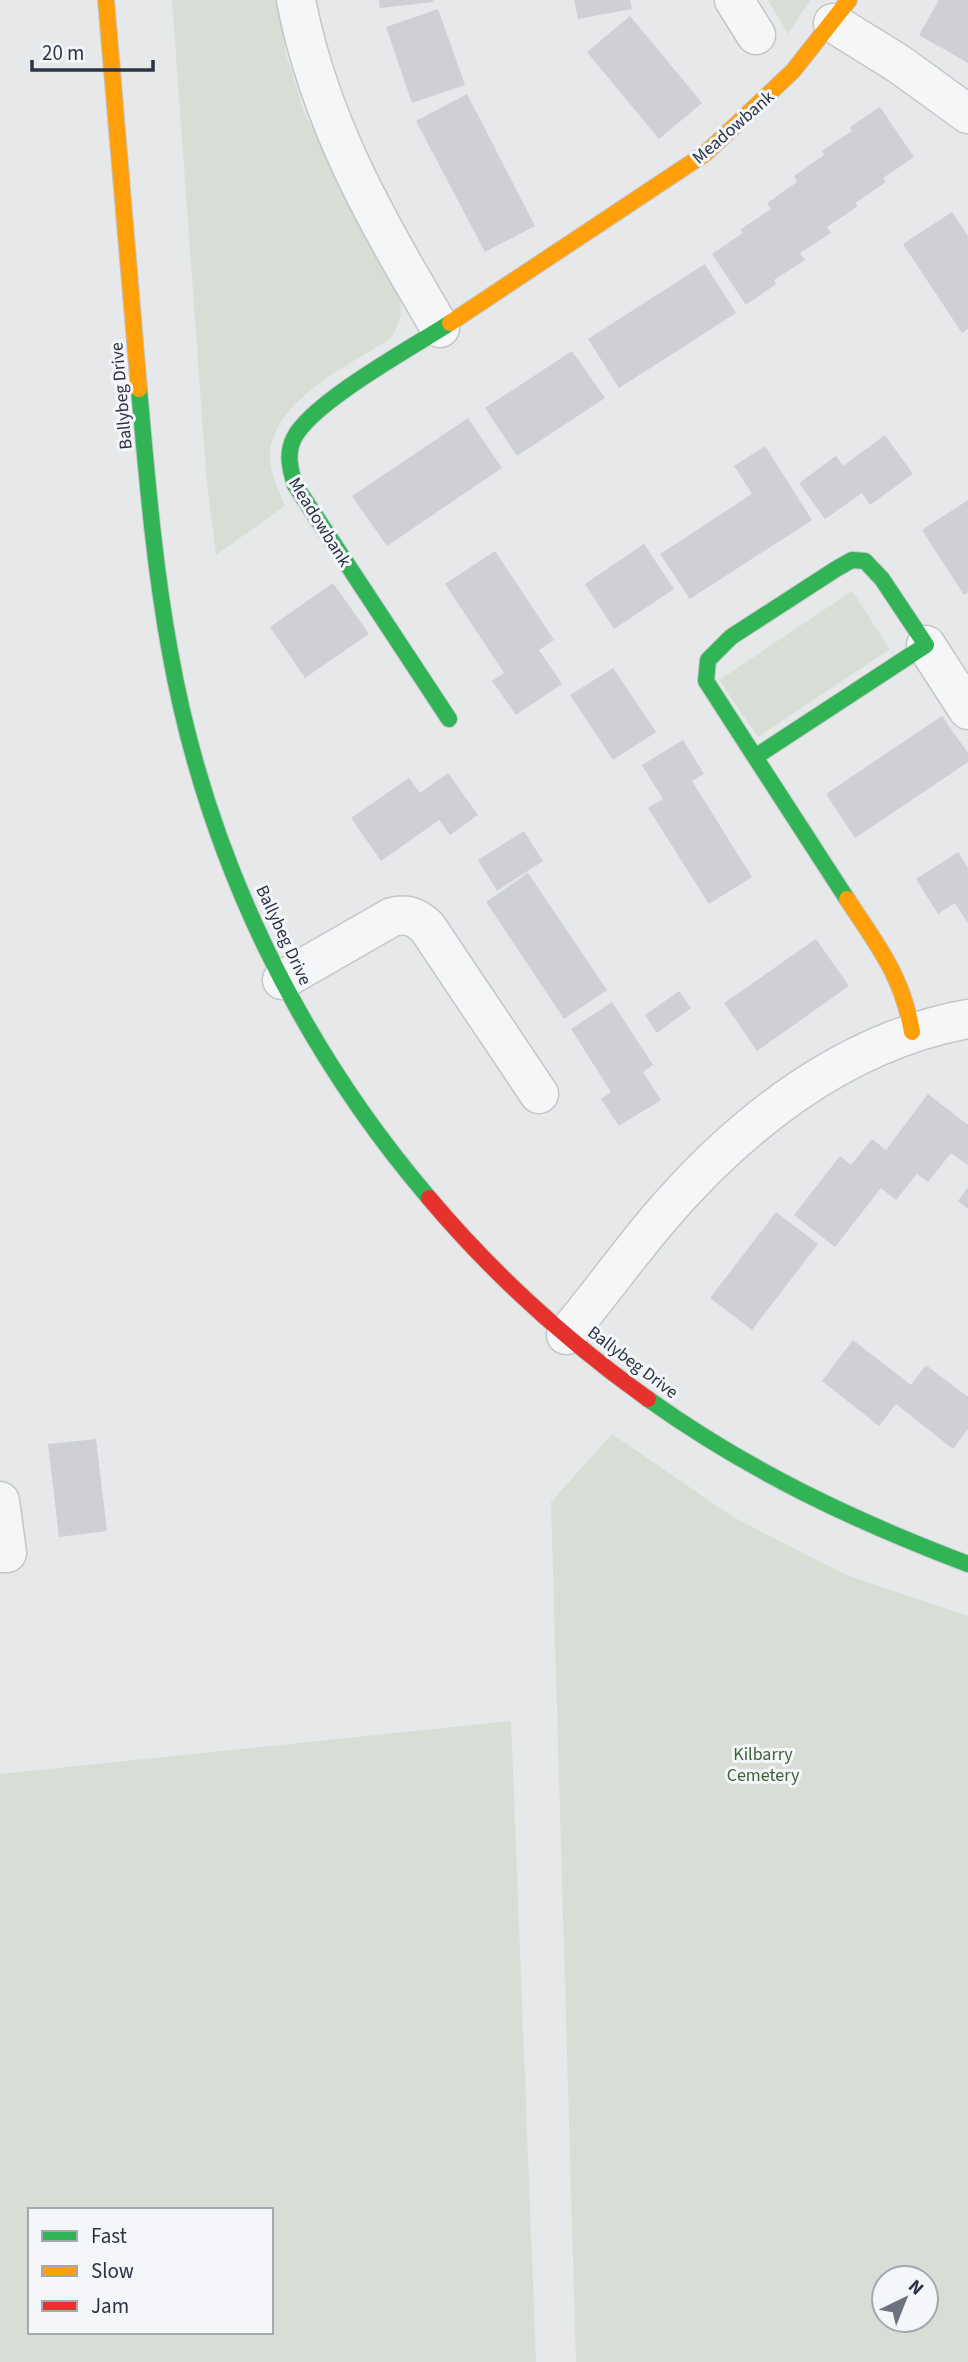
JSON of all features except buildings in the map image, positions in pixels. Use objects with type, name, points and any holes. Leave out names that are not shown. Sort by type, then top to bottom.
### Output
[{"type":"street","name":"Ballybeg Drive","points":[[106,0],[153,551],[163,615],[177,690],[206,797],[242,893],[282,980],[336,1076],[390,1151],[493,1267],[566,1335],[663,1410],[768,1476],[870,1526],[968,1564]]},
{"type":"street","points":[[296,0],[312,69],[336,136],[381,225],[440,328]]},
{"type":"street","points":[[734,0],[756,35]]},
{"type":"street","name":"Meadowbank","points":[[449,719],[303,499],[287,462],[292,440],[316,414],[440,328],[706,153],[772,93],[841,11],[899,64],[968,114]]},
{"type":"street","points":[[912,1032],[906,998],[893,970],[712,692],[705,673],[708,660],[717,649],[836,569],[859,559],[874,570],[968,710]]},
{"type":"street","points":[[755,757],[926,645]]},
{"type":"street","points":[[282,980],[393,917],[404,914],[417,918],[427,927],[539,1094]]},
{"type":"street","points":[[566,1335],[662,1216],[746,1133],[828,1072],[868,1049],[912,1032],[968,1020]]},
{"type":"street","points":[[0,1501],[7,1552],[0,1553]]},
{"type":"green space","points":[[172,0],[278,0],[286,54],[304,112],[401,305],[400,320],[390,339],[330,376],[309,391],[291,409],[278,428],[271,448],[272,471],[285,506],[216,555],[206,474]]},
{"type":"green space","points":[[768,0],[810,0],[788,34]]},
{"type":"green space","points":[[852,591],[890,649],[758,737],[719,680]]},
{"type":"green space","name":"Kilbarry Cemetery","points":[[612,1434],[733,1517],[846,1575],[968,1616],[968,2362],[576,2362],[551,1502]]},
{"type":"green space","points":[[511,1721],[536,2362],[0,2362],[0,1774]]},
{"type":"traffic: fast","points":[[449,719],[295,485],[289,456],[294,438],[321,408],[365,376],[450,323]]},
{"type":"traffic: fast","points":[[139,389],[164,619],[186,727],[207,801],[263,942],[298,1010],[337,1075],[381,1138],[429,1198]]},
{"type":"traffic: fast","points":[[755,757],[706,681],[708,660],[731,637],[836,569],[852,560],[865,561],[882,579],[926,645],[755,757],[847,899]]},
{"type":"traffic: fast","points":[[648,1399],[724,1449],[802,1492],[883,1530],[968,1564]]},
{"type":"traffic: slow","points":[[106,0],[139,389]]},
{"type":"traffic: slow","points":[[450,323],[706,153],[793,71],[849,0]]},
{"type":"traffic: slow","points":[[847,899],[895,977],[912,1032]]},
{"type":"traffic: jam","points":[[429,1198],[453,1226],[532,1305],[589,1354],[648,1399]]}]
